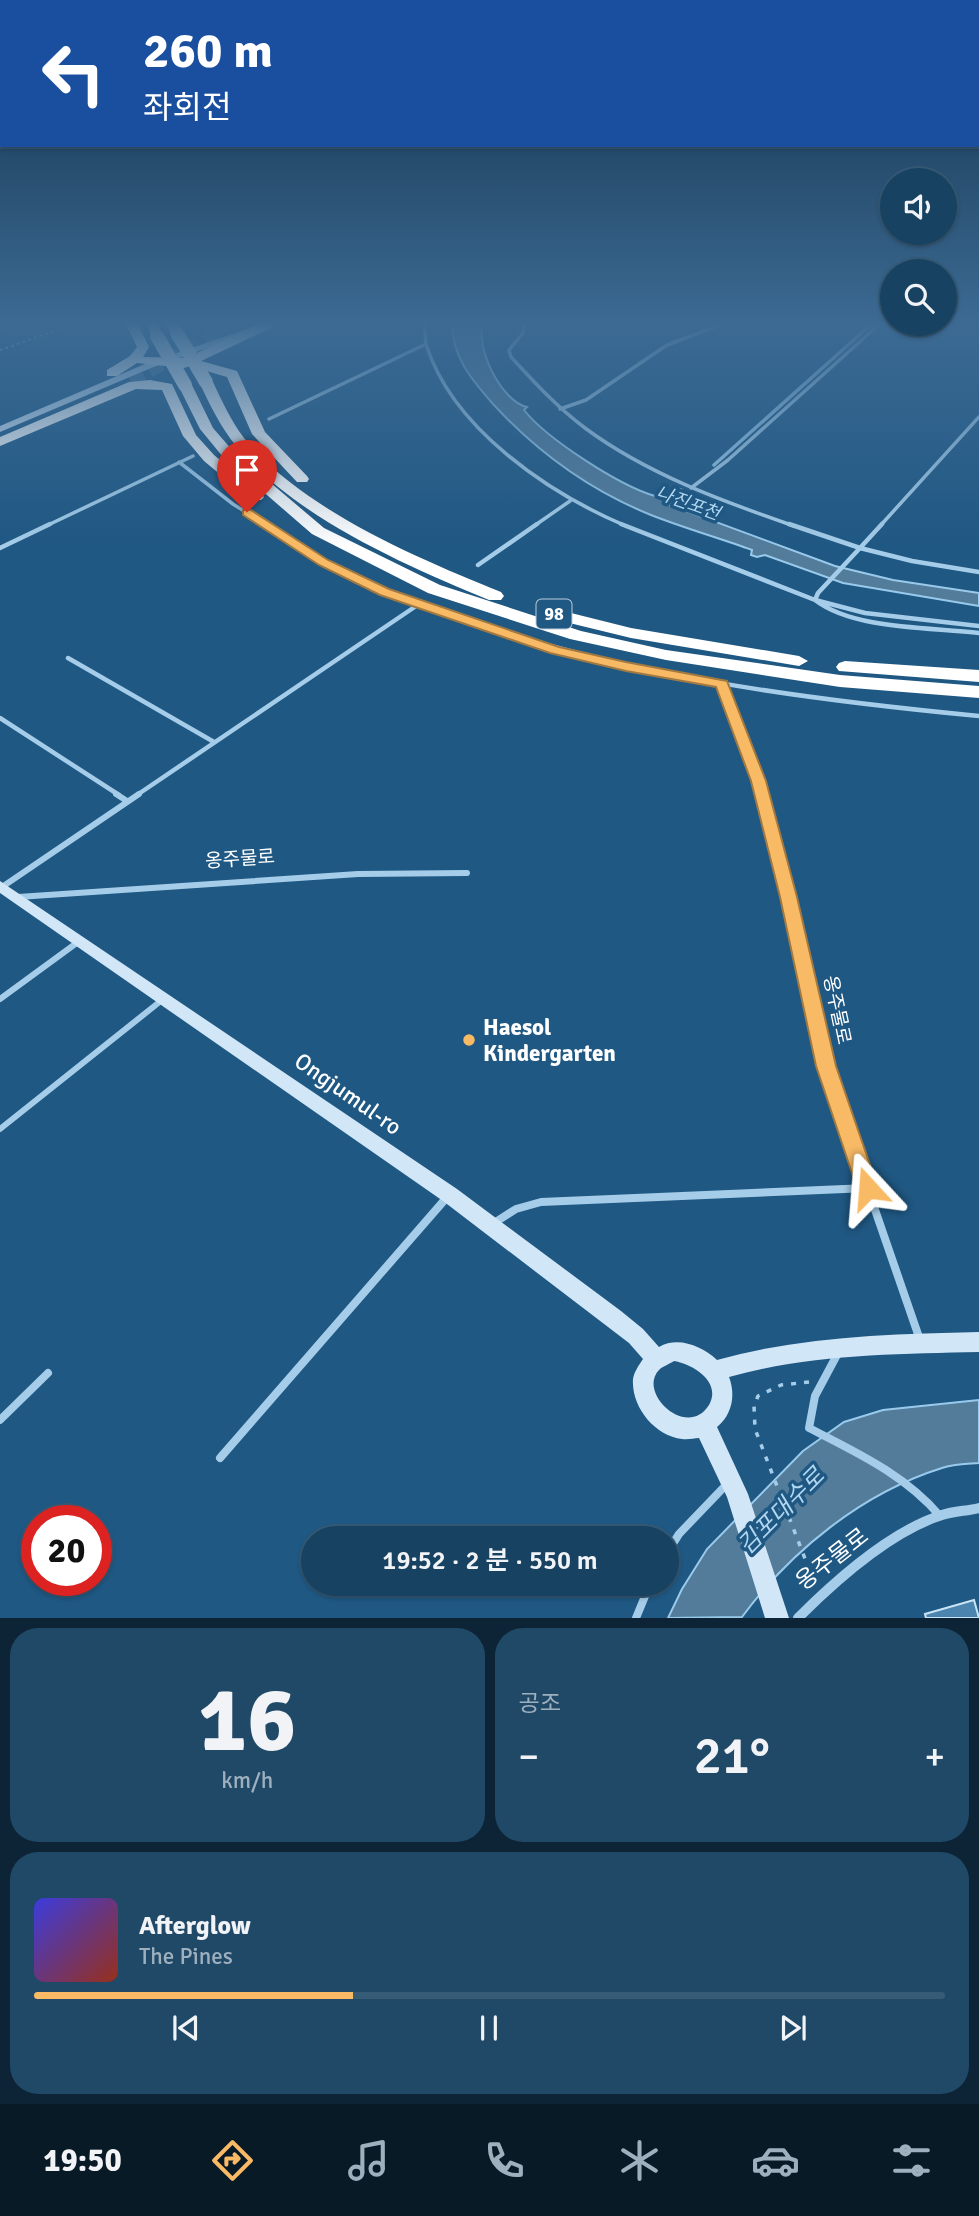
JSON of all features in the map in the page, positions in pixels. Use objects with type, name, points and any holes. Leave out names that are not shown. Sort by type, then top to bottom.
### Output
[{"type":"highway","points":[[0,439],[103,396]]},
{"type":"highway","points":[[171,396],[190,436],[209,458],[260,499],[318,531]]},
{"type":"highway","name":"98","points":[[190,396],[207,429],[228,454],[318,531],[434,589],[576,635],[666,655],[755,670],[881,686],[979,692]]},
{"type":"highway","name":"98","points":[[217,396],[225,419],[247,450],[296,491],[355,529],[440,575],[498,597],[573,620],[806,663],[979,676]]},
{"type":"highway","points":[[243,396],[251,421],[269,448],[355,529]]},
{"type":"street","points":[[0,420],[58,396]]},
{"type":"street","points":[[0,429],[76,396]]},
{"type":"street","name":"Ongjumul-ro","points":[[6,890],[450,1195],[625,1327],[656,1359]]},
{"type":"street","points":[[715,1371],[777,1354],[920,1343],[979,1342]]},
{"type":"street","points":[[672,1351],[684,1351],[696,1355],[715,1371],[722,1395],[713,1417],[704,1424],[693,1428],[680,1428],[668,1424],[649,1407],[643,1383],[646,1371],[656,1359],[672,1351]]},
{"type":"street","points":[[704,1424],[734,1487],[777,1618]]},
{"type":"street","name":"옹주물로","points":[[798,1618],[818,1595],[910,1531],[940,1516],[979,1508]]},
{"type":"lane","points":[[269,419],[318,396]]},
{"type":"lane","points":[[454,396],[484,432],[526,471],[570,500],[644,535],[815,600],[865,613],[979,626]]},
{"type":"lane","points":[[546,396],[622,454],[691,488],[859,550],[979,572]]},
{"type":"lane","points":[[560,409],[593,396]]},
{"type":"lane","points":[[691,488],[799,396]]},
{"type":"lane","points":[[815,600],[818,593],[979,417]]},
{"type":"lane","points":[[0,548],[192,456]]},
{"type":"lane","points":[[179,462],[233,504],[323,562],[366,585],[565,652],[626,667],[722,684],[873,706],[979,716]]},
{"type":"lane","points":[[478,565],[570,500]]},
{"type":"lane","points":[[815,600],[820,607],[858,618],[979,633]]},
{"type":"lane","points":[[6,890],[127,801],[419,604]]},
{"type":"lane","points":[[68,658],[214,742]]},
{"type":"lane","name":"옹주물로","points":[[722,684],[746,743],[764,799],[789,897],[826,1066],[920,1343]]},
{"type":"lane","points":[[0,718],[127,801]]},
{"type":"lane","name":"옹주물로","points":[[6,890],[358,874],[467,873]]},
{"type":"lane","points":[[0,999],[78,942]]},
{"type":"lane","points":[[0,1129],[165,998]]},
{"type":"lane","points":[[491,1225],[505,1213],[541,1202],[868,1188]]},
{"type":"lane","points":[[220,1458],[450,1195]]},
{"type":"lane","points":[[839,1350],[815,1396],[809,1429],[897,1476],[925,1495],[940,1516]]},
{"type":"lane","points":[[0,1420],[48,1373]]},
{"type":"lane","points":[[679,1534],[734,1487]]},
{"type":"lane","points":[[636,1618],[645,1596]]},
{"type":"path","points":[[809,1568],[764,1454],[753,1417],[758,1396],[781,1385],[823,1380]]},
{"type":"water","points":[[486,396],[509,396],[527,407],[524,410],[549,434],[585,460],[640,491],[676,498],[670,505],[835,566],[893,580],[979,593],[979,606],[843,583],[765,555],[751,555],[752,550],[651,515],[606,494],[546,454]]},
{"type":"water","name":"김포대수로","points":[[979,1400],[979,1463],[946,1467],[912,1479],[856,1509],[806,1547],[761,1593],[742,1617],[668,1618],[707,1549],[803,1451],[844,1422],[883,1410]]},
{"type":"building","points":[[974,1600],[979,1618],[926,1618],[925,1614]]},
{"type":"waterway","points":[[714,465],[792,396]]},
{"type":"waterway","name":"나진포천","points":[[669,498],[681,490]]},
{"type":"place","name":"Haesol Kindergarten","points":[[469,1040]]},
{"type":"route","points":[[247,512],[323,562],[384,592],[555,650],[626,667],[722,684],[753,763],[789,897],[826,1066],[868,1188]]}]
